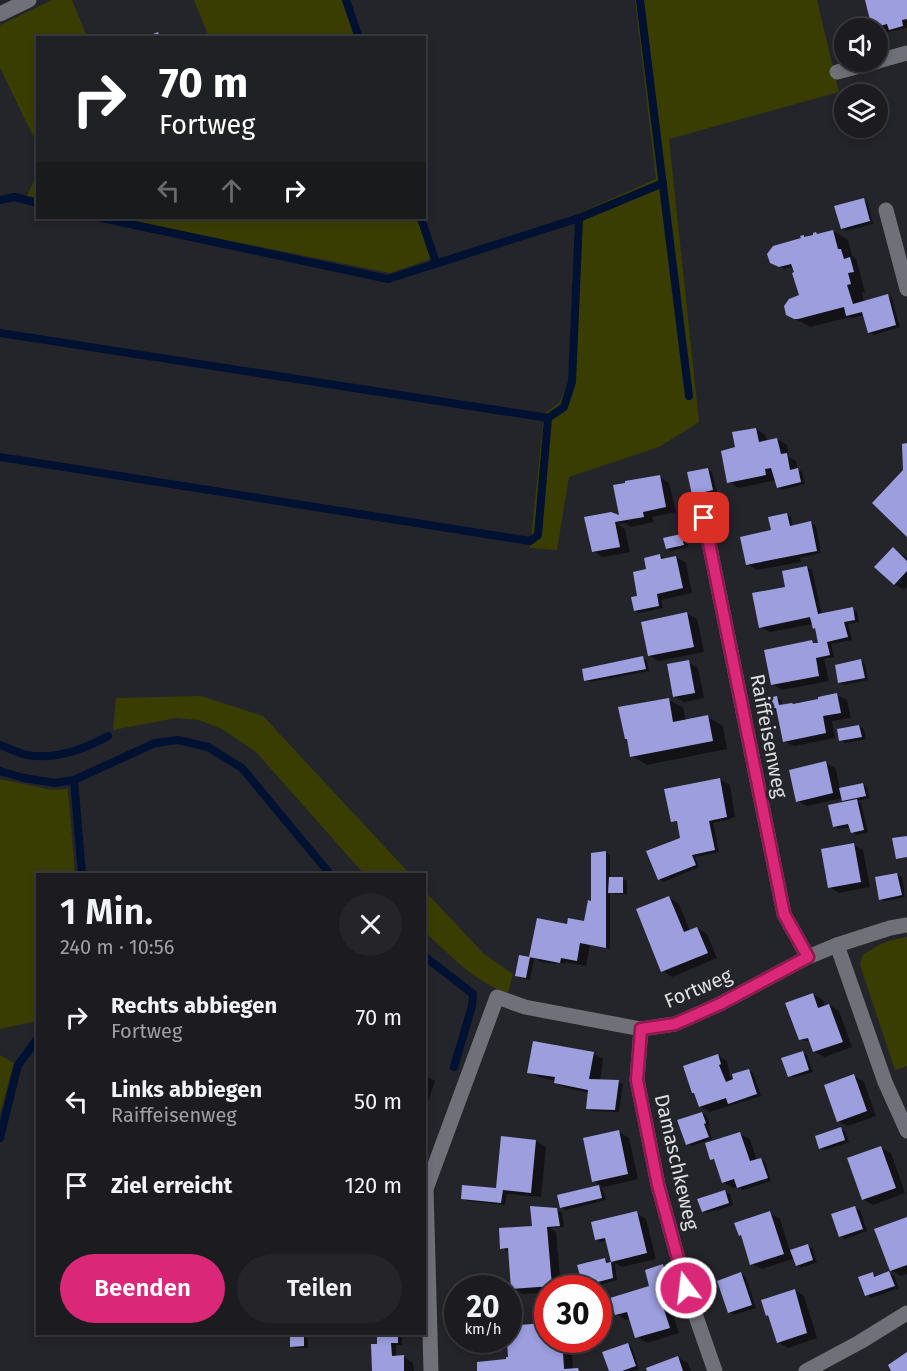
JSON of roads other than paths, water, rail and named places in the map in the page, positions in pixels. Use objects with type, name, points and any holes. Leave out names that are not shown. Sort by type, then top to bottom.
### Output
[{"type":"street","points":[[0,14],[29,0]]},
{"type":"street","points":[[888,58],[907,54]]},
{"type":"street","points":[[886,210],[907,289]]},
{"type":"street","name":"Raiffeisenweg","points":[[704,518],[784,914],[808,957]]},
{"type":"street","name":"Fortweg","points":[[431,1371],[426,1189],[497,997],[525,1007],[641,1029],[675,1024],[720,1004],[808,957],[837,945],[907,925]]},
{"type":"street","points":[[837,945],[885,1082],[907,1131]]},
{"type":"street","name":"Damaschkeweg","points":[[641,1029],[637,1080],[658,1185],[686,1288],[715,1371]]},
{"type":"street","points":[[806,1371],[907,1313]]},
{"type":"waterway","points":[[346,0],[358,36]]},
{"type":"waterway","points":[[640,0],[689,396]]},
{"type":"waterway","points":[[107,219],[388,279],[579,218],[663,183]]},
{"type":"waterway","points":[[0,200],[14,197],[36,202]]},
{"type":"waterway","points":[[0,333],[548,418],[564,407],[572,382],[579,218]]},
{"type":"waterway","points":[[421,219],[436,263]]},
{"type":"waterway","points":[[0,457],[530,541],[538,535],[548,418]]},
{"type":"waterway","points":[[0,745],[27,755],[48,756],[69,753],[108,736]]},
{"type":"waterway","points":[[0,771],[55,783],[74,780],[155,743],[178,740],[208,747],[242,768],[329,873]]},
{"type":"waterway","points":[[74,780],[82,873]]},
{"type":"waterway","points":[[426,958],[473,994],[472,1006],[454,1067]]},
{"type":"waterway","points":[[0,1138],[18,1065],[36,1041]]}]
